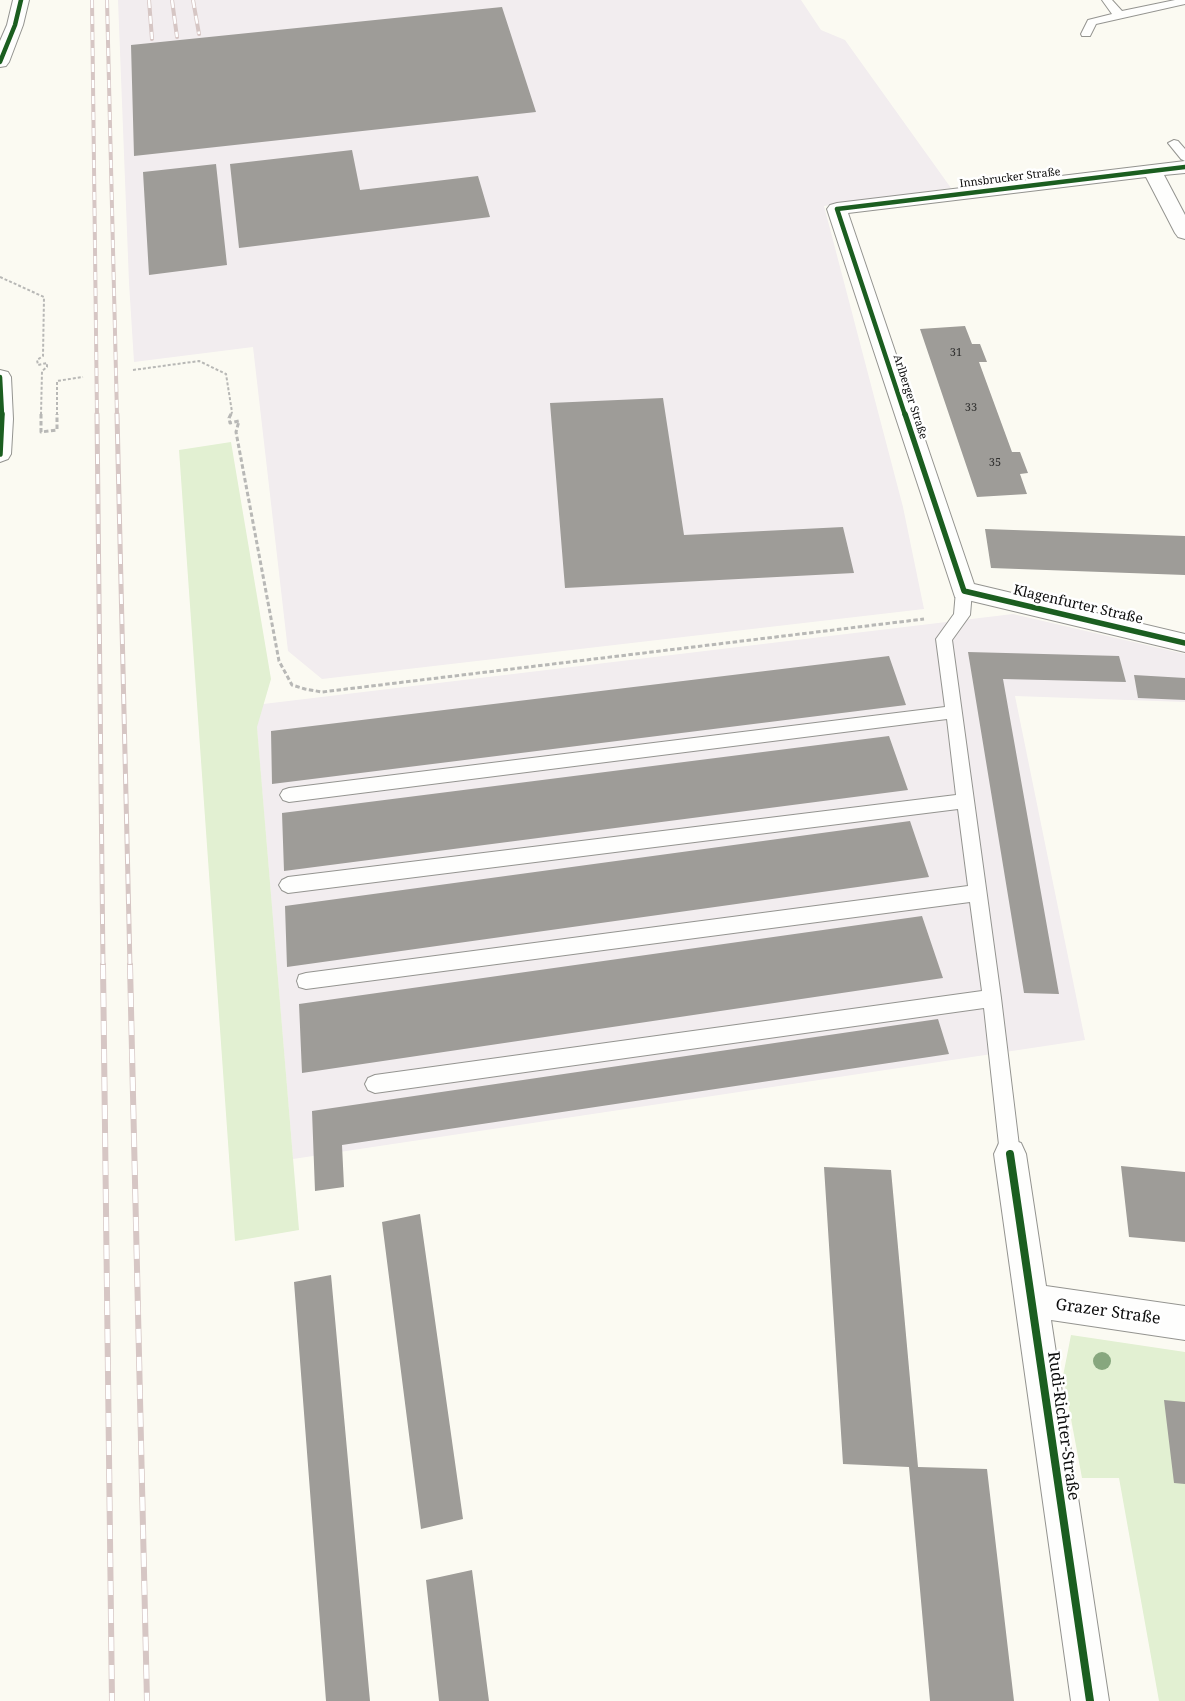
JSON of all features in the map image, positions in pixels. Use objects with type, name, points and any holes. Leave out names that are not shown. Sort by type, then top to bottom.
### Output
[{"type":"street","points":[[0,62],[15,25],[21,0]]},
{"type":"street","name":"Innsbrucker Straße","points":[[836,209],[1185,167]]},
{"type":"street","points":[[1152,171],[1185,233]]},
{"type":"street","name":"Arlberger Straße","points":[[836,209],[963,603]]},
{"type":"street","points":[[0,377],[2,419],[0,454]]},
{"type":"street","name":"Klagenfurter Straße","points":[[963,603],[1185,643]]},
{"type":"street","name":"Rudi-Richter-Straße","points":[[1010,1154],[1090,1701]]},
{"type":"street","name":"Grazer Straße","points":[[1031,1300],[1185,1323]]},
{"type":"lane","points":[[1107,0],[1119,15]]},
{"type":"lane","points":[[1086,34],[1092,22],[1185,1]]},
{"type":"lane","points":[[1174,143],[1185,157]]},
{"type":"lane","points":[[963,603],[944,639],[964,801],[992,998],[1010,1154]]},
{"type":"lane","points":[[288,795],[953,712]]},
{"type":"lane","points":[[288,885],[964,801]]},
{"type":"lane","points":[[306,981],[977,892]]},
{"type":"lane","points":[[375,1084],[992,998]]},
{"type":"path","points":[[0,277],[44,298],[42,356],[38,360],[38,365],[47,363],[47,367],[42,370],[41,432],[57,430],[57,381],[82,378]]},
{"type":"path","points":[[133,370],[199,361],[226,374],[232,412],[229,418],[230,423],[239,421],[236,432],[279,660],[292,685],[305,689],[322,692],[963,603]]},
{"type":"shaded area","points":[[118,0],[801,0],[821,30],[845,40],[951,188],[824,206],[903,507],[924,609],[322,679],[288,651],[253,347],[134,362],[129,283]]},
{"type":"shaded area","points":[[1013,614],[1185,654],[1185,702],[1015,696],[1085,1040],[293,1159],[255,705]]},
{"type":"green space","points":[[231,442],[271,679],[257,727],[299,1230],[235,1241],[179,450]]},
{"type":"green space","points":[[1071,1335],[1185,1352],[1185,1701],[1159,1701],[1119,1478],[1082,1478],[1063,1376]]},
{"type":"building","points":[[502,7],[536,112],[134,156],[131,45]]},
{"type":"building","points":[[352,150],[360,190],[478,176],[490,217],[239,248],[230,164]]},
{"type":"building","points":[[216,164],[227,265],[149,275],[143,172]]},
{"type":"building","points":[[965,326],[972,344],[980,344],[987,362],[979,362],[1012,452],[1020,452],[1028,473],[1020,474],[1027,494],[977,497],[920,329]]},
{"type":"building","points":[[663,398],[684,535],[843,527],[854,573],[565,588],[550,403]]},
{"type":"building","points":[[985,529],[1185,536],[1185,575],[991,568]]},
{"type":"building","points":[[968,652],[1119,656],[1126,682],[1003,679],[1059,994],[1024,993]]},
{"type":"building","points":[[889,656],[906,705],[272,784],[271,731]]},
{"type":"building","points":[[1134,675],[1185,678],[1185,700],[1138,698]]},
{"type":"building","points":[[889,736],[908,790],[284,871],[282,813]]},
{"type":"building","points":[[910,821],[929,877],[287,967],[285,906]]},
{"type":"building","points":[[922,916],[943,978],[302,1073],[299,1004]]},
{"type":"building","points":[[938,1019],[949,1054],[342,1145],[344,1187],[315,1191],[312,1111]]},
{"type":"building","points":[[1121,1166],[1185,1172],[1185,1242],[1129,1237]]},
{"type":"building","points":[[824,1167],[891,1170],[918,1467],[987,1469],[1014,1701],[930,1701],[909,1467],[843,1464]]},
{"type":"building","points":[[420,1214],[463,1519],[421,1529],[382,1222]]},
{"type":"building","points":[[331,1275],[370,1701],[326,1701],[294,1282]]},
{"type":"building","points":[[1164,1400],[1185,1402],[1185,1484],[1174,1483]]},
{"type":"building","points":[[472,1570],[489,1701],[439,1701],[426,1580]]},
{"type":"railway","points":[[92,0],[97,415]]},
{"type":"railway","points":[[107,0],[117,415]]},
{"type":"railway","points":[[149,0],[152,39]]},
{"type":"railway","points":[[172,0],[177,37]]},
{"type":"railway","points":[[193,0],[199,34]]},
{"type":"railway","points":[[97,414],[103,967]]},
{"type":"railway","points":[[117,414],[130,967]]},
{"type":"railway","points":[[103,965],[112,1701]]},
{"type":"railway","points":[[130,965],[147,1701]]},
{"type":"cycle path","points":[[0,62],[15,25],[21,0]]},
{"type":"cycle path","points":[[1185,167],[837,209],[964,591],[1185,643]]},
{"type":"cycle path","points":[[0,377],[2,419],[0,454]]},
{"type":"cycle path","points":[[1010,1154],[1090,1701]]}]
